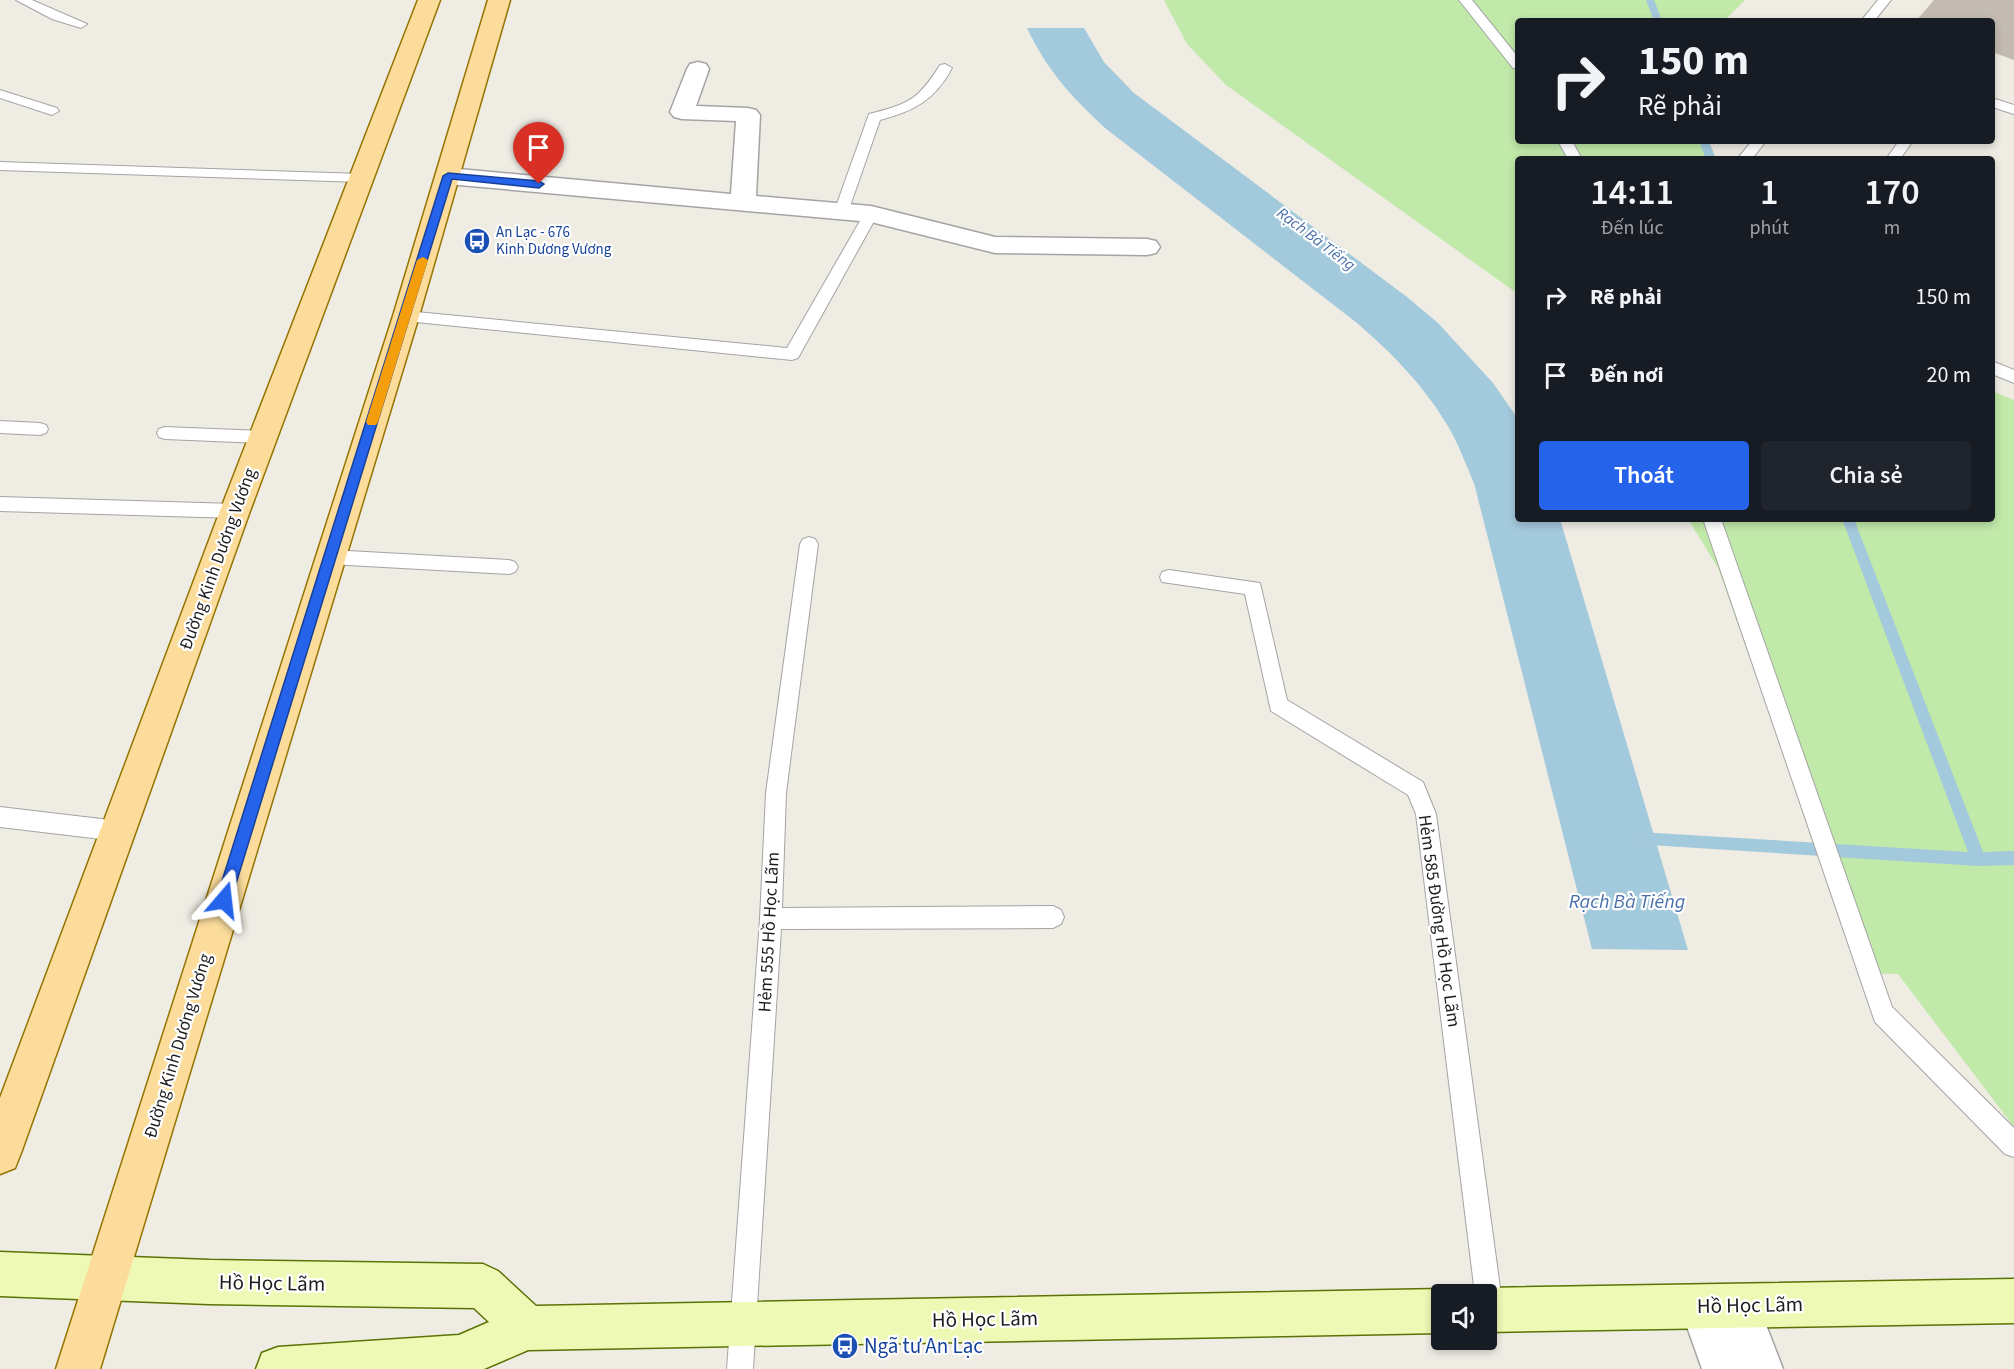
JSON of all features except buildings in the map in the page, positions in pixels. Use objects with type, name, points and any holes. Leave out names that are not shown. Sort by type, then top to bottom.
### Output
[{"type":"main road","name":"Đường Kinh Dương Vương","points":[[0,1153],[235,511],[429,0]]},
{"type":"main road","name":"Đường Kinh Dương Vương","points":[[78,1369],[406,315],[499,0]]},
{"type":"main road","name":"Hồ Học Lãm","points":[[0,1274],[209,1282],[483,1286],[528,1328]]},
{"type":"main road","name":"Hồ Học Lãm","points":[[1497,1310],[2014,1301]]},
{"type":"main road","name":"Hồ Học Lãm","points":[[278,1369],[459,1357],[528,1328],[1431,1311]]},
{"type":"street","points":[[698,69],[682,112],[748,115],[742,203]]},
{"type":"street","points":[[448,176],[872,214],[995,245],[1147,246]]},
{"type":"street","points":[[1720,1306],[1724,1369]]},
{"type":"street","points":[[1720,1306],[1761,1369]]},
{"type":"lane","points":[[22,0],[56,16],[81,24]]},
{"type":"lane","points":[[1465,0],[1515,61]]},
{"type":"lane","points":[[1869,18],[1885,0]]},
{"type":"lane","points":[[841,212],[874,117],[895,112],[920,100],[936,87],[945,68]]},
{"type":"lane","points":[[0,94],[52,111]]},
{"type":"lane","points":[[1995,103],[2014,110]]},
{"type":"lane","points":[[1746,156],[1756,144]]},
{"type":"lane","points":[[0,166],[362,178]]},
{"type":"lane","points":[[406,315],[792,354],[872,214]]},
{"type":"lane","points":[[1995,368],[2014,377]]},
{"type":"lane","points":[[0,427],[40,429]]},
{"type":"lane","points":[[165,433],[264,437]]},
{"type":"lane","points":[[0,504],[235,511]]},
{"type":"lane","points":[[1713,522],[1883,1014],[2014,1145]]},
{"type":"lane","name":"Hẻm 555 Hồ Học Lãm","points":[[740,1369],[771,919],[776,793],[809,544]]},
{"type":"lane","points":[[330,557],[509,567]]},
{"type":"lane","name":"Hẻm 585 Đường Hồ Học Lãm","points":[[1169,578],[1253,588],[1278,705],[1416,789],[1426,813],[1485,1284]]},
{"type":"lane","points":[[0,818],[118,831]]},
{"type":"lane","points":[[771,919],[1053,917]]},
{"type":"green space","points":[[1164,0],[1745,0],[1727,18],[1515,18],[1515,144],[1706,144],[1710,156],[1515,156],[1515,292],[1226,85],[1187,44]]},
{"type":"green space","points":[[1995,392],[2014,400],[2014,1127],[1898,974],[1860,973],[1718,568],[1690,522],[1995,522]]},
{"type":"water","name":"Rạch Bà Tiếng","points":[[1027,28],[1084,28],[1104,62],[1134,93],[1407,297],[1438,323],[1493,383],[1515,415],[1515,522],[1561,522],[1688,950],[1592,949],[1474,483],[1453,435],[1430,399],[1383,346],[1357,323],[1105,128],[1061,82]]},
{"type":"waterway","points":[[1650,0],[1657,18]]},
{"type":"waterway","points":[[1705,144],[1710,156]]},
{"type":"waterway","points":[[1849,522],[1978,859]]},
{"type":"waterway","points":[[1639,839],[1978,859]]},
{"type":"waterway","points":[[1978,859],[2014,858]]},
{"type":"slow traffic","points":[[372,422],[423,260]]},
{"type":"place","name":"An Lạc - 676 Kinh Dương Vương","points":[[477,241]]},
{"type":"place","name":"Ngã tư An Lạc","points":[[845,1346]]},
{"type":"route","points":[[224,900],[448,176],[539,184]]}]
